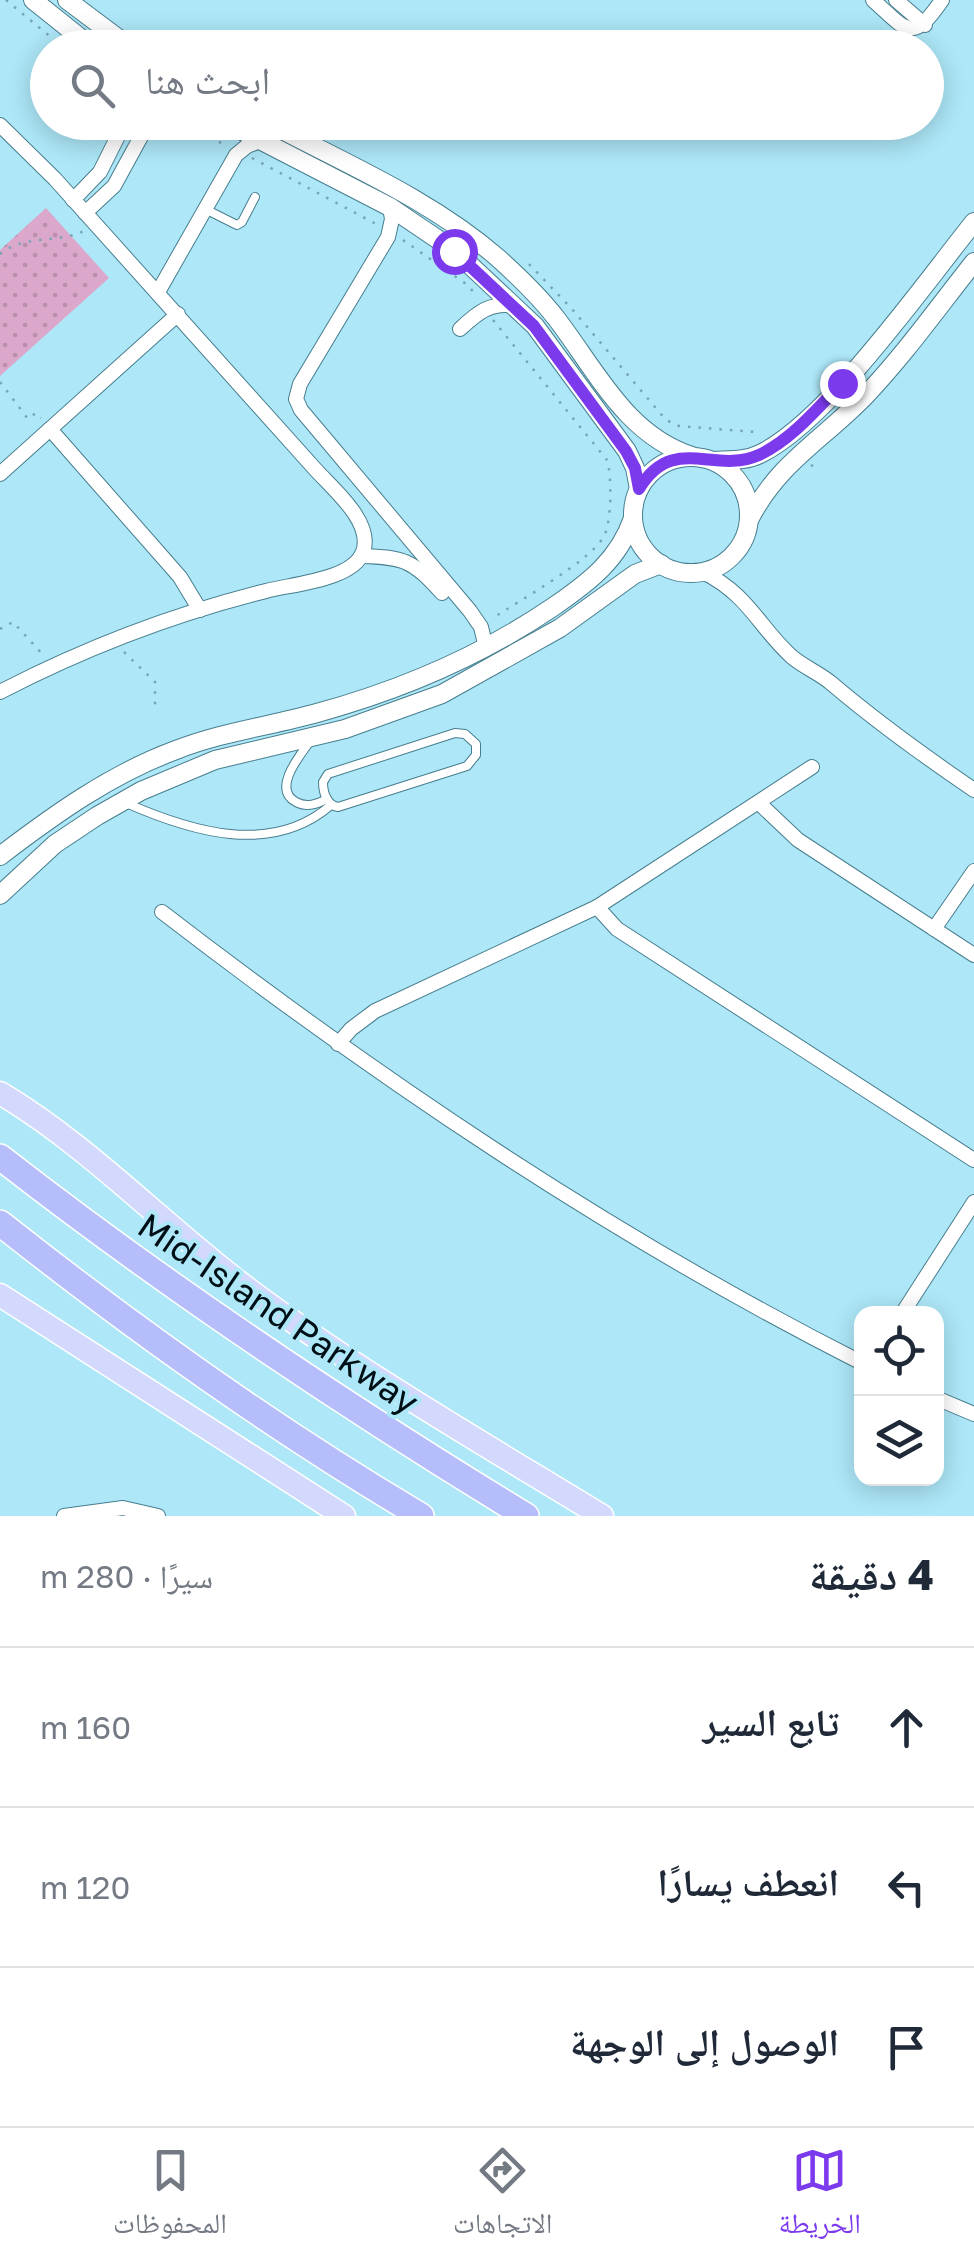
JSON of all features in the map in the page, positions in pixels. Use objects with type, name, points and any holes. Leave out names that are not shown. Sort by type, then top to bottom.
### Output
[{"type":"highway","name":"Mid-Island Parkway","points":[[0,1157],[232,1329],[378,1426],[526,1516]]},
{"type":"highway","points":[[0,1224],[161,1345],[280,1427],[421,1516]]},
{"type":"main road","points":[[0,1092],[60,1133],[190,1243],[288,1318],[602,1516]]},
{"type":"main road","points":[[0,1295],[344,1516]]},
{"type":"street","points":[[33,0],[70,30]]},
{"type":"street","points":[[67,0],[107,30]]},
{"type":"street","points":[[873,0],[907,28],[924,25],[942,0]]},
{"type":"street","points":[[896,0],[924,25]]},
{"type":"street","points":[[0,125],[36,158],[158,292],[372,534],[366,556],[352,567],[200,610],[111,642],[0,692]]},
{"type":"street","points":[[73,200],[107,160],[116,140]]},
{"type":"street","points":[[89,218],[108,194],[139,140]]},
{"type":"street","points":[[238,140],[244,150],[390,207],[431,233],[485,278],[534,326],[626,451],[635,468],[639,489]]},
{"type":"street","points":[[303,140],[389,184],[495,255],[554,314],[637,425],[663,444],[713,460],[756,456],[795,430],[842,383],[974,222]]},
{"type":"street","points":[[158,292],[244,150]]},
{"type":"street","points":[[107,160],[114,168],[124,168]]},
{"type":"street","points":[[390,207],[392,225],[388,237],[300,384],[296,399],[301,410],[481,627],[500,664]]},
{"type":"street","points":[[633,518],[640,542],[661,564],[678,572],[703,572],[727,561],[744,541],[762,495],[788,462],[869,392],[974,262]]},
{"type":"street","points":[[481,315],[485,278]]},
{"type":"street","points":[[460,329],[492,306],[516,306]]},
{"type":"street","points":[[0,474],[178,314]]},
{"type":"street","points":[[50,428],[180,576],[200,610]]},
{"type":"street","points":[[0,856],[78,800],[153,759],[205,740],[368,697],[488,647],[536,619],[606,566],[625,539],[639,489],[647,476],[663,464],[692,456]]},
{"type":"street","points":[[713,460],[731,472],[743,488],[750,518]]},
{"type":"street","points":[[366,556],[398,558],[414,564],[442,593]]},
{"type":"street","points":[[0,895],[55,844],[122,801],[215,760],[312,738],[419,703],[500,664],[560,628],[635,574],[661,564]]},
{"type":"street","points":[[703,572],[745,600],[783,648],[802,665],[828,681],[887,731],[974,790]]},
{"type":"street","points":[[338,1044],[375,1010],[598,907],[760,804],[812,766]]},
{"type":"street","points":[[760,804],[798,840],[974,955]]},
{"type":"street","points":[[934,928],[974,871]]},
{"type":"street","points":[[598,907],[625,934],[974,1160]]},
{"type":"street","points":[[162,912],[434,1111],[584,1207],[746,1303],[854,1359]]},
{"type":"street","points":[[907,1306],[974,1202]]},
{"type":"street","points":[[944,1401],[974,1414]]},
{"type":"street","points":[[64,1516],[123,1508],[158,1516]]},
{"type":"lane","points":[[206,209],[237,225],[255,197]]},
{"type":"lane","points":[[312,738],[292,768],[286,788],[291,799],[300,804],[329,802],[338,807],[467,766],[474,760],[476,744],[465,734],[455,733],[333,772],[324,782],[329,802]]},
{"type":"lane","points":[[122,801],[176,821],[235,836],[265,834],[306,821],[329,802]]},
{"type":"path","points":[[6,0],[42,30]]},
{"type":"path","points":[[221,140],[386,229]]},
{"type":"path","points":[[0,254],[20,242],[73,236],[89,218]]},
{"type":"path","points":[[402,239],[457,277],[476,296]]},
{"type":"path","points":[[481,315],[607,460],[610,472],[608,524],[603,539],[481,627]]},
{"type":"path","points":[[0,382],[28,419],[36,413],[50,428]]},
{"type":"path","points":[[0,629],[13,622],[50,663]]},
{"type":"path","points":[[111,642],[152,678],[155,711]]},
{"type":"shaded area","points":[[46,208],[109,278],[0,376],[0,250]]},
{"type":"route","points":[[454,251],[534,326],[626,451],[635,468],[639,489],[647,476],[663,464],[682,457],[740,460],[756,456],[795,430],[842,383]]}]
